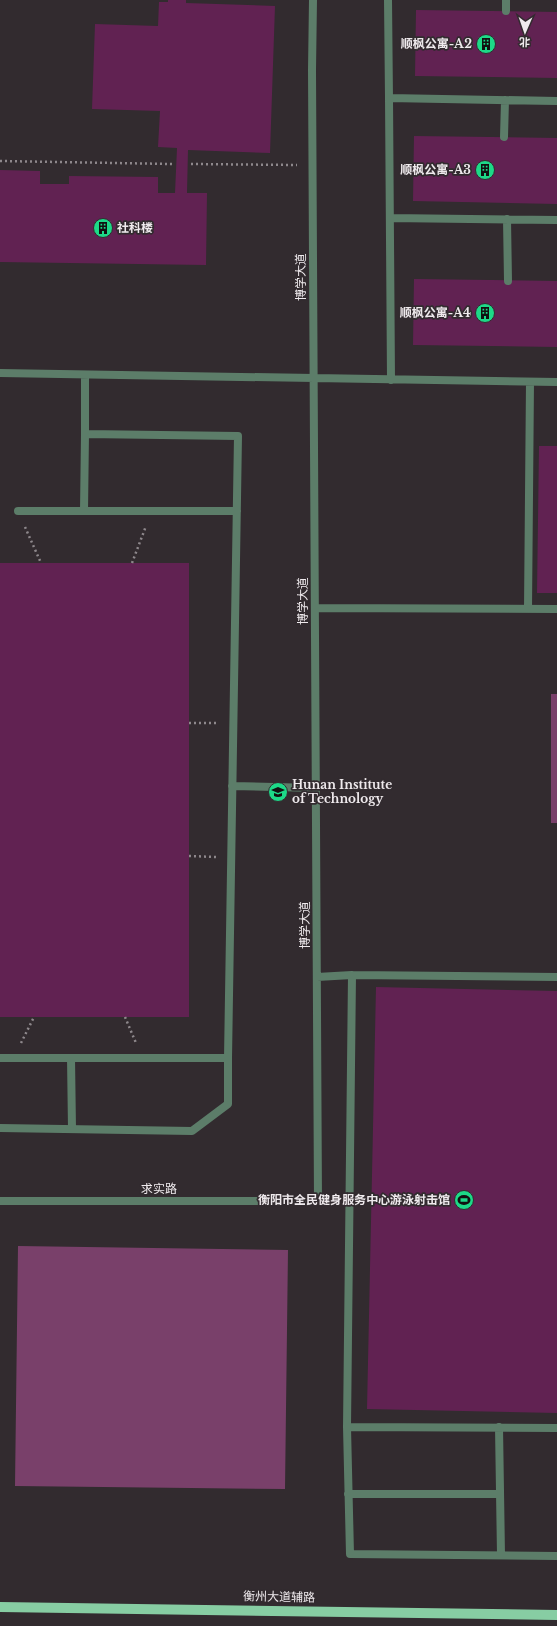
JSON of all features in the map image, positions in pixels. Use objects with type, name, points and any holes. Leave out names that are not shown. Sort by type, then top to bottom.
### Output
[{"type":"main road","name":"衡州大道辅路","points":[[0,1607],[557,1615]]},
{"type":"street","name":"博学大道","points":[[313,0],[312,165],[318,1201]]},
{"type":"street","points":[[388,0],[391,380]]},
{"type":"street","points":[[506,0],[506,12]]},
{"type":"street","points":[[389,98],[557,101]]},
{"type":"street","points":[[504,137],[505,100]]},
{"type":"street","points":[[390,218],[557,220]]},
{"type":"street","points":[[506,219],[508,281]]},
{"type":"street","points":[[0,373],[557,382]]},
{"type":"street","points":[[84,511],[85,375]]},
{"type":"street","points":[[528,609],[530,382]]},
{"type":"street","points":[[0,1128],[192,1131],[228,1104],[238,436],[84,434]]},
{"type":"street","points":[[18,511],[237,511]]},
{"type":"street","points":[[315,608],[557,609]]},
{"type":"street","points":[[232,786],[316,788]]},
{"type":"street","points":[[352,975],[347,1427],[350,1554],[557,1556]]},
{"type":"street","points":[[317,976],[352,975],[557,978]]},
{"type":"street","points":[[0,1058],[228,1058]]},
{"type":"street","points":[[71,1058],[72,1129]]},
{"type":"street","name":"求实路","points":[[0,1201],[318,1201]]},
{"type":"street","points":[[347,1427],[557,1428]]},
{"type":"street","points":[[499,1427],[501,1555]]},
{"type":"street","points":[[348,1494],[500,1494]]},
{"type":"path","points":[[0,162],[172,164]]},
{"type":"path","points":[[191,164],[312,165]]},
{"type":"path","points":[[18,511],[41,563]]},
{"type":"path","points":[[132,563],[152,511]]},
{"type":"path","points":[[189,723],[233,723]]},
{"type":"path","points":[[189,856],[231,857]]},
{"type":"path","points":[[14,1058],[34,1017]]},
{"type":"path","points":[[124,1017],[143,1058]]},
{"type":"shaded area","points":[[551,694],[557,694],[557,823],[551,823]]},
{"type":"shaded area","points":[[18,1246],[288,1250],[285,1489],[15,1486]]},
{"type":"building","points":[[168,0],[186,0],[186,3],[275,6],[270,153],[188,150],[187,193],[207,193],[206,265],[0,262],[0,170],[40,171],[40,184],[69,184],[69,176],[158,177],[158,193],[175,193],[177,148],[158,147],[160,111],[92,109],[95,24],[158,26],[159,2],[168,2]]},
{"type":"building","name":"顺枫公寓-A2","points":[[416,10],[557,12],[557,78],[415,76]]},
{"type":"building","name":"顺枫公寓-A3","points":[[414,136],[557,138],[557,204],[413,201]]},
{"type":"building","name":"顺枫公寓-A4","points":[[414,279],[557,281],[557,347],[413,345]]},
{"type":"building","points":[[539,446],[557,446],[557,593],[537,593]]},
{"type":"building","points":[[0,563],[189,563],[189,1017],[0,1017]]},
{"type":"building","name":"衡阳市全民健身服务中心游泳射击馆","points":[[376,987],[557,991],[557,1413],[367,1409]]},
{"type":"place","name":"顺枫公寓-A2","points":[[486,44]]},
{"type":"place","name":"顺枫公寓-A3","points":[[485,170]]},
{"type":"place","name":"社科楼","points":[[103,228]]},
{"type":"place","name":"顺枫公寓-A4","points":[[485,313]]},
{"type":"place","name":"Hunan Institute of Technology","points":[[278,792]]},
{"type":"place","name":"衡阳市全民健身服务中心游泳射击馆","points":[[464,1200]]}]
